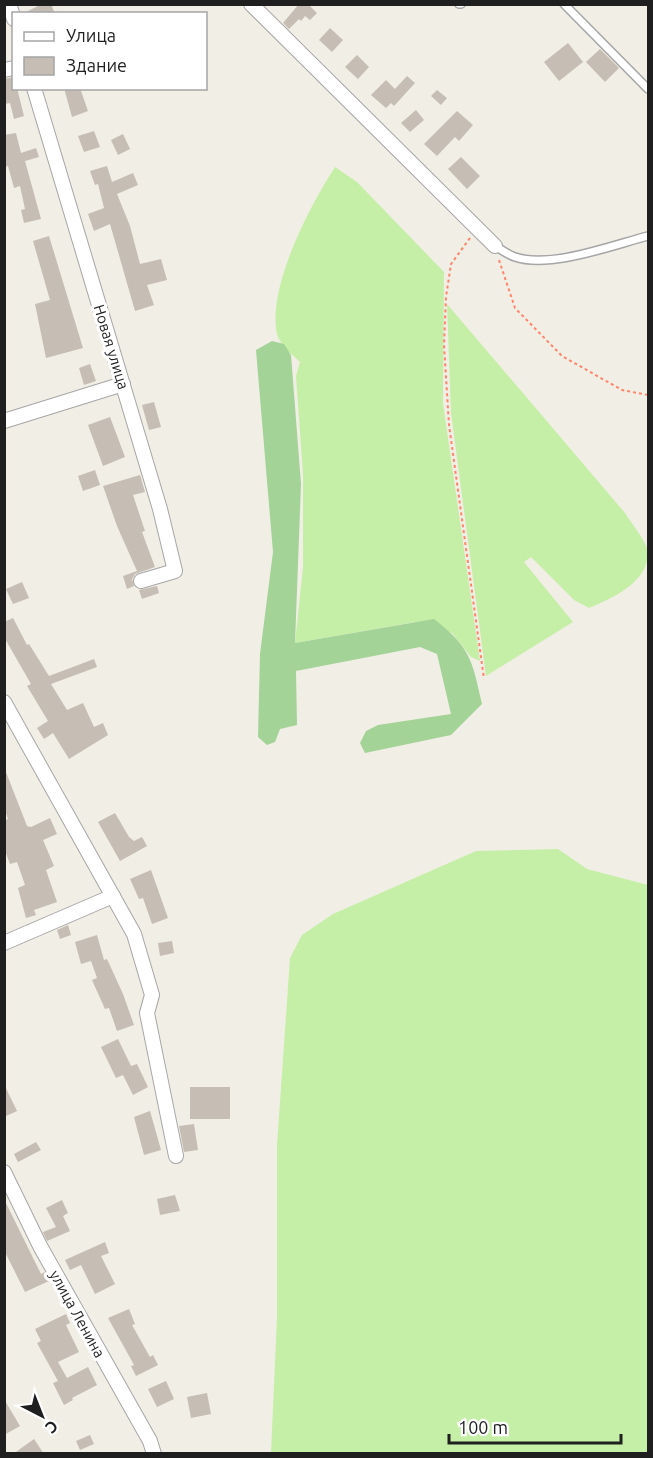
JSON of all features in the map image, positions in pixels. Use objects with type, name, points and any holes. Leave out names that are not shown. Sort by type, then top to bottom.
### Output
[{"type":"street","points":[[251,4],[495,246]]},
{"type":"street","name":"Новая улица","points":[[35,90],[160,509],[175,571],[141,581]]},
{"type":"street","points":[[4,421],[123,384]]},
{"type":"street","points":[[4,702],[134,934],[152,995],[147,1013],[176,1156]]},
{"type":"street","points":[[4,943],[113,896]]},
{"type":"street","name":"улица Ленина","points":[[4,1172],[40,1246],[150,1441],[154,1454]]},
{"type":"lane","points":[[564,4],[648,89]]},
{"type":"lane","points":[[495,246],[516,257],[536,260],[570,256],[648,236]]},
{"type":"path","points":[[478,230],[464,243],[451,264],[446,297],[444,345],[449,425],[484,679]]},
{"type":"path","points":[[495,246],[515,308],[562,356],[622,390],[648,395]]},
{"type":"green space","points":[[335,167],[357,182],[444,272],[443,403],[480,661],[471,657],[452,633],[415,622],[295,643],[303,567],[303,475],[296,376],[300,362],[280,342],[276,315],[278,294],[293,247],[314,203]]},
{"type":"green space","points":[[447,304],[625,513],[647,548],[644,570],[637,579],[619,594],[589,608],[574,600],[531,557],[524,562],[573,622],[486,676],[451,413]]},
{"type":"green space","points":[[272,341],[284,344],[291,355],[301,484],[295,643],[434,619],[463,647],[472,665],[482,704],[451,735],[365,753],[360,743],[366,731],[378,725],[451,714],[437,654],[420,647],[296,671],[297,725],[280,729],[275,742],[267,745],[258,737],[260,654],[273,552],[256,350]]},
{"type":"green space","points":[[558,849],[587,869],[648,885],[648,1453],[271,1453],[277,1318],[277,1145],[290,958],[302,935],[333,914],[476,851]]},
{"type":"building","points":[[42,4],[51,4],[54,12],[26,12]]},
{"type":"building","points":[[299,4],[308,4],[317,13],[310,20],[305,16],[301,21],[299,19],[289,29],[283,23]]},
{"type":"building","points":[[330,28],[343,40],[332,52],[319,40]]},
{"type":"building","points":[[568,43],[583,62],[559,81],[544,62]]},
{"type":"building","points":[[600,49],[619,68],[605,82],[586,62]]},
{"type":"building","points":[[357,55],[369,67],[358,79],[345,67]]},
{"type":"building","points":[[407,76],[415,83],[394,106],[391,103],[386,108],[371,95],[386,80],[395,89]]},
{"type":"building","points":[[12,77],[12,90],[18,90],[24,116],[14,119],[10,103],[4,104],[4,79]]},
{"type":"building","points":[[65,90],[81,90],[88,111],[72,117]]},
{"type":"building","points":[[437,90],[447,98],[441,105],[431,96]]},
{"type":"building","points":[[416,110],[424,120],[410,132],[401,123]]},
{"type":"building","points":[[457,111],[473,125],[459,141],[455,137],[437,156],[424,144]]},
{"type":"building","points":[[94,131],[100,147],[84,152],[78,136]]},
{"type":"building","points":[[16,133],[21,153],[36,148],[39,157],[25,161],[41,219],[24,223],[21,210],[25,209],[20,186],[14,188],[8,166],[4,167],[4,135]]},
{"type":"building","points":[[123,134],[130,149],[118,155],[111,140]]},
{"type":"building","points":[[461,157],[480,176],[467,189],[448,169]]},
{"type":"building","points":[[107,166],[112,182],[133,173],[138,185],[117,194],[130,226],[140,264],[161,259],[167,280],[147,285],[154,305],[135,311],[110,224],[94,231],[88,214],[104,208],[98,184],[95,185],[90,171]]},
{"type":"building","points":[[49,236],[83,348],[46,358],[35,304],[50,300],[33,241]]},
{"type":"building","points":[[90,364],[96,381],[84,385],[79,368]]},
{"type":"building","points":[[154,402],[161,427],[149,430],[142,405]]},
{"type":"building","points":[[110,417],[125,457],[103,466],[88,425]]},
{"type":"building","points":[[95,470],[100,485],[83,491],[78,476]]},
{"type":"building","points":[[140,475],[145,492],[133,495],[145,531],[142,532],[155,567],[135,574],[132,579],[134,586],[127,589],[123,576],[137,571],[117,526],[103,486]]},
{"type":"building","points":[[22,582],[29,598],[13,604],[6,589]]},
{"type":"building","points":[[157,586],[159,593],[142,599],[139,590]]},
{"type":"building","points":[[13,618],[27,645],[29,644],[49,676],[94,659],[97,667],[51,684],[67,710],[83,703],[94,727],[103,723],[108,735],[69,759],[53,733],[44,739],[37,728],[48,721],[27,686],[31,684],[4,637],[4,622]]},
{"type":"building","points":[[4,767],[27,826],[31,827],[50,818],[57,834],[43,840],[54,866],[46,870],[57,902],[34,910],[36,915],[26,918],[18,888],[25,885],[17,862],[10,864],[4,848],[4,821],[8,819],[4,808]]},
{"type":"building","points":[[115,813],[129,837],[134,841],[142,837],[147,846],[120,861],[98,822]]},
{"type":"building","points":[[151,870],[168,918],[152,924],[143,898],[139,899],[130,879]]},
{"type":"building","points":[[68,925],[71,935],[60,939],[57,930]]},
{"type":"building","points":[[97,935],[104,960],[107,959],[134,1025],[117,1031],[109,1008],[105,1009],[92,980],[97,978],[91,961],[81,964],[75,942]]},
{"type":"building","points":[[172,941],[174,953],[160,956],[158,943]]},
{"type":"building","points":[[118,1039],[131,1066],[137,1064],[148,1087],[133,1095],[123,1075],[116,1078],[101,1047]]},
{"type":"building","points":[[4,1084],[17,1111],[4,1117]]},
{"type":"building","points":[[190,1087],[230,1087],[230,1119],[190,1119]]},
{"type":"building","points":[[150,1111],[161,1150],[144,1155],[134,1117]]},
{"type":"building","points":[[194,1124],[198,1150],[184,1152],[179,1126]]},
{"type":"building","points":[[36,1142],[41,1150],[18,1162],[14,1154]]},
{"type":"building","points":[[175,1195],[180,1211],[160,1215],[157,1199]]},
{"type":"building","points":[[4,1199],[41,1274],[45,1272],[49,1281],[25,1292],[4,1250]]},
{"type":"building","points":[[62,1200],[68,1213],[63,1216],[70,1231],[47,1241],[43,1232],[56,1227],[46,1208]]},
{"type":"building","points":[[105,1242],[109,1253],[101,1256],[115,1284],[95,1294],[81,1265],[70,1270],[65,1260]]},
{"type":"building","points":[[129,1309],[135,1324],[132,1325],[150,1357],[153,1355],[158,1365],[136,1376],[131,1366],[134,1365],[108,1318]]},
{"type":"building","points":[[66,1314],[70,1323],[66,1325],[79,1352],[58,1362],[67,1378],[88,1367],[97,1385],[72,1398],[73,1400],[64,1405],[53,1383],[58,1381],[37,1343],[41,1341],[35,1329]]},
{"type":"building","points":[[166,1381],[174,1399],[157,1407],[148,1389]]},
{"type":"building","points":[[207,1393],[211,1414],[191,1418],[187,1397]]},
{"type":"building","points":[[4,1399],[20,1426],[4,1435]]},
{"type":"building","points":[[90,1435],[94,1444],[80,1450],[76,1441]]},
{"type":"building","points":[[34,1439],[44,1454],[13,1454]]}]
